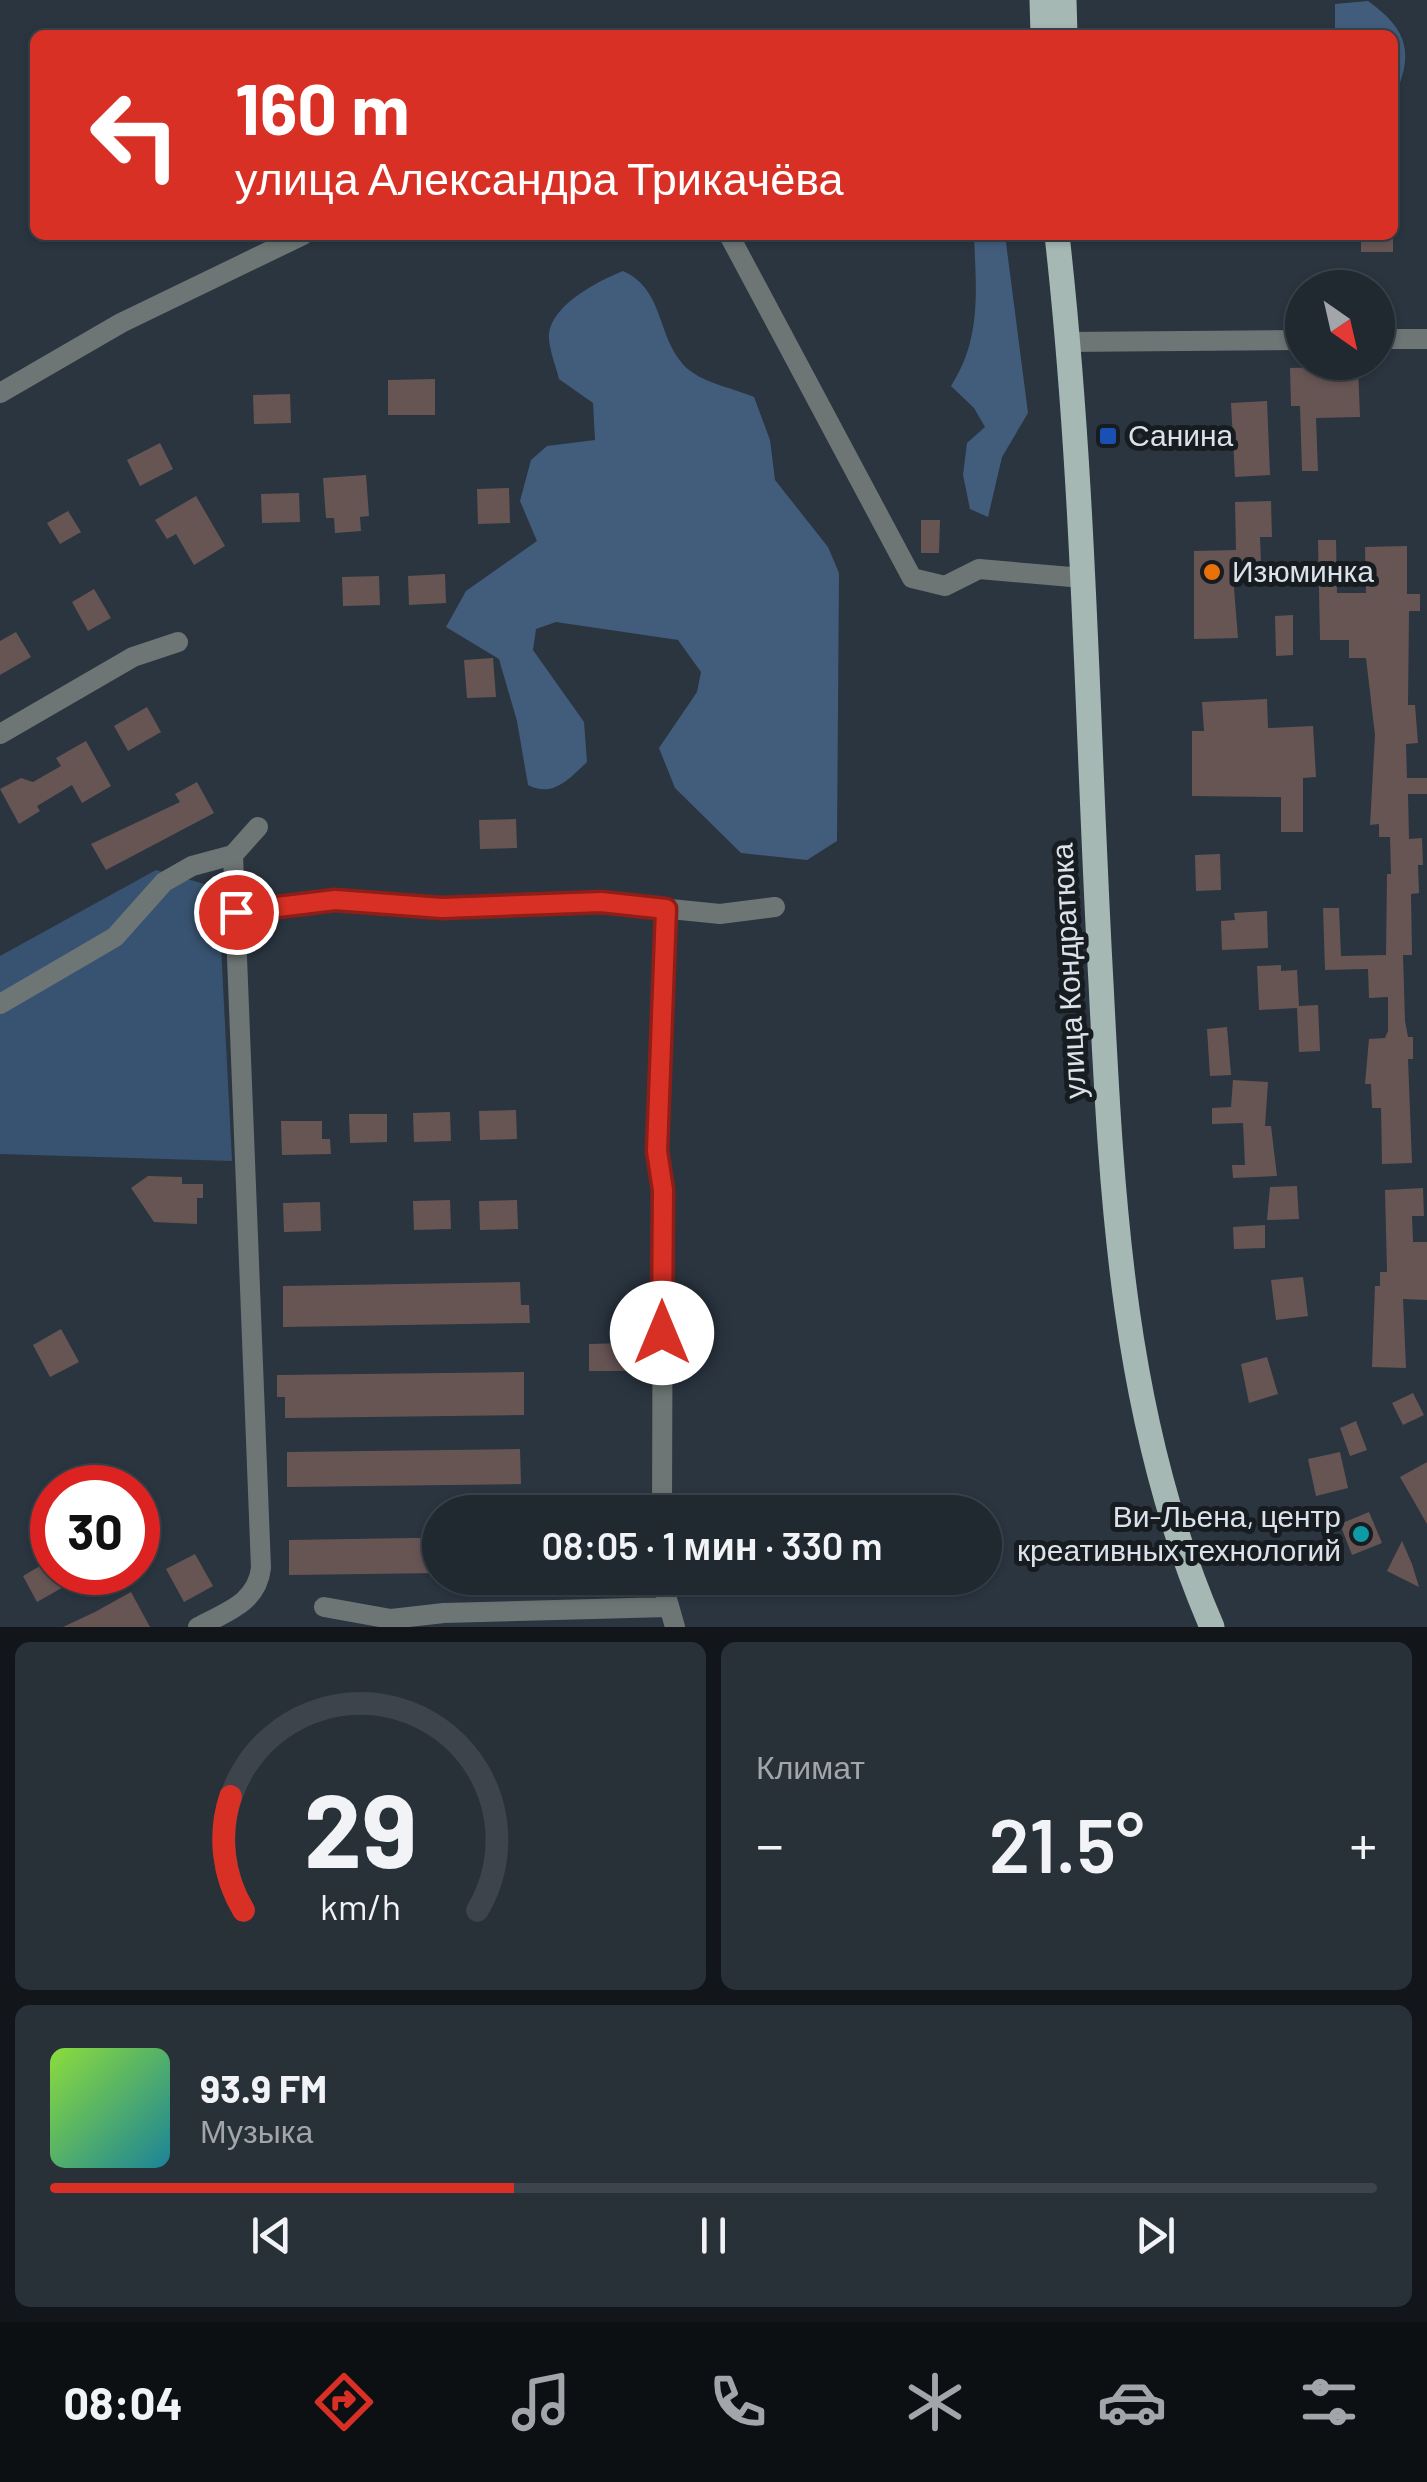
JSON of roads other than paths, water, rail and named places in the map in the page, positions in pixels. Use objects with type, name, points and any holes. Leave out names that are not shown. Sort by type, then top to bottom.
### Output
[{"type":"main road","points":[[1042,0],[1043,30]]},
{"type":"main road","points":[[1064,0],[1066,30]]},
{"type":"main road","points":[[1058,240],[1064,298]]},
{"type":"main road","points":[[1064,298],[1067,240]]},
{"type":"main road","name":"улица Кондратюка","points":[[1064,298],[1083,578],[1103,1029],[1127,1326],[1165,1499],[1212,1627]]},
{"type":"street","points":[[0,394],[121,323],[293,240]]},
{"type":"street","points":[[732,240],[912,578],[925,585],[945,586],[980,569],[1083,578]]},
{"type":"street","points":[[1395,340],[1427,339]]},
{"type":"street","points":[[1066,342],[1285,340]]},
{"type":"street","points":[[0,734],[133,657],[178,642]]},
{"type":"street","points":[[0,1004],[116,937],[164,882],[192,866],[234,855],[258,827]]},
{"type":"street","points":[[198,1627],[253,1594],[261,1568],[256,1350],[234,855]]},
{"type":"street","points":[[236,912],[335,900],[442,908],[601,902],[720,914],[776,907]]},
{"type":"street","points":[[662,1495],[663,1190],[657,1151],[666,909]]},
{"type":"street","points":[[324,1607],[391,1619],[444,1613],[672,1617]]},
{"type":"place","name":"Санина","points":[[1108,436]]},
{"type":"place","name":"Изюминка","points":[[1212,572]]},
{"type":"place","name":"Ви-Льена, центр креативных технологий","points":[[1361,1534]]}]
